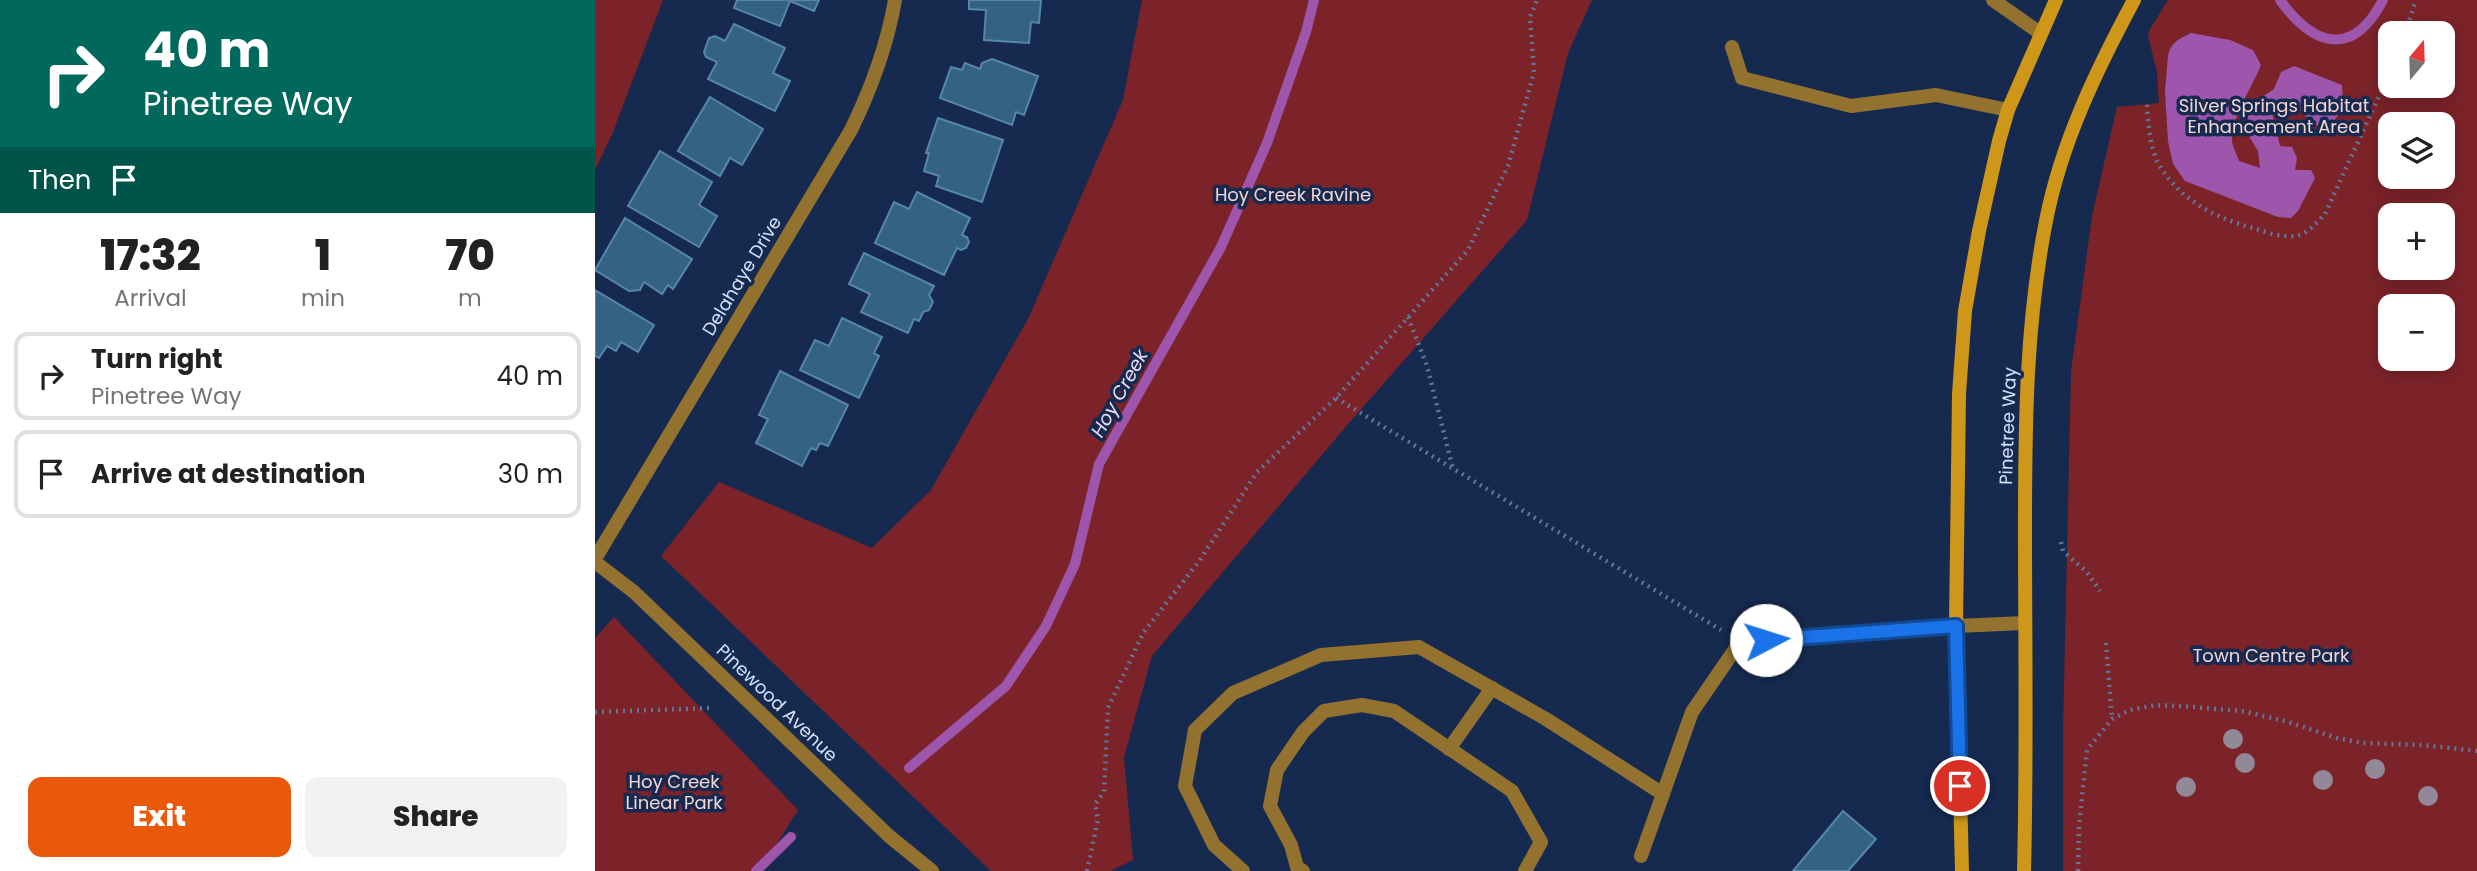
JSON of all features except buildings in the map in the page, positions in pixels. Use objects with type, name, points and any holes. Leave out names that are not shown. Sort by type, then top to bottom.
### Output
[{"type":"main road","points":[[1962,871],[1956,626],[1959,394],[1965,312],[1982,218],[2008,110],[2056,0]]},
{"type":"main road","name":"Pinetree Way","points":[[2024,871],[2025,429],[2031,324],[2046,219],[2070,135],[2107,51],[2134,0]]},
{"type":"street","name":"Delahaye Drive","points":[[595,561],[851,130],[878,67],[894,0]]},
{"type":"street","points":[[1993,0],[2040,33]]},
{"type":"street","points":[[1732,47],[1742,78],[1851,106],[1936,95],[2008,110]]},
{"type":"street","name":"Pinewood Avenue","points":[[595,561],[634,592],[889,836],[932,871]]},
{"type":"street","points":[[1641,856],[1692,712],[1740,642],[2025,623]]},
{"type":"street","points":[[1243,871],[1214,845],[1185,786],[1195,730],[1233,693],[1321,655],[1419,647],[1546,719],[1663,794]]},
{"type":"street","points":[[1449,749],[1492,688]]},
{"type":"street","points":[[1298,870],[1291,845],[1270,806],[1277,770],[1303,732],[1324,711],[1362,705],[1394,711],[1512,791],[1541,842],[1525,871]]},
{"type":"path","points":[[1087,871],[1098,819],[1095,804],[1104,793],[1108,708],[1143,633],[1201,560],[1257,472],[1336,398],[1468,250],[1509,166],[1534,72],[1530,17],[1537,0]]},
{"type":"path","points":[[2409,21],[2416,0]]},
{"type":"path","points":[[2147,105],[2157,160],[2189,199],[2211,214],[2236,223],[2270,233],[2297,236],[2311,228],[2325,214],[2378,98]]},
{"type":"path","points":[[1408,317],[1427,366],[1453,470]]},
{"type":"path","points":[[1336,398],[1740,642]]},
{"type":"path","points":[[2061,542],[2063,551],[2087,572],[2100,591]]},
{"type":"path","points":[[2106,643],[2112,719]]},
{"type":"path","points":[[2078,871],[2079,826],[2087,751],[2112,719],[2130,710],[2155,705],[2242,711],[2362,743],[2423,744],[2477,751]]},
{"type":"path","points":[[595,712],[712,708]]},
{"type":"green space","points":[[595,0],[663,0],[613,132],[595,170]]},
{"type":"green space","name":"Hoy Creek Ravine","points":[[1142,0],[1592,0],[1568,53],[1527,220],[1349,423],[1152,656],[1124,757],[1133,860],[1111,871],[991,871],[661,556],[719,482],[872,548],[931,490],[1029,317],[1123,100]]},
{"type":"green space","name":"Town Centre Park","points":[[2168,0],[2477,0],[2477,871],[2063,871],[2063,731],[2071,372],[2092,216],[2117,107],[2159,103],[2157,72],[2148,36]]},
{"type":"green space","name":"Hoy Creek Linear Park","points":[[614,617],[798,810],[760,871],[595,871],[595,638]]},
{"type":"shaded area","points":[[2191,33],[2230,40],[2253,50],[2261,65],[2235,121],[2232,142],[2239,161],[2260,168],[2258,151],[2250,138],[2247,116],[2256,101],[2274,89],[2281,72],[2294,66],[2342,85],[2343,106],[2332,125],[2313,125],[2296,106],[2284,106],[2273,117],[2280,146],[2292,147],[2297,158],[2295,170],[2311,170],[2315,178],[2298,211],[2291,218],[2278,217],[2185,181],[2173,164],[2168,141],[2165,91],[2168,56],[2173,44]]},
{"type":"waterway","name":"Hoy Creek","points":[[909,768],[1006,686],[1046,626],[1075,564],[1099,464],[1221,247],[1267,143],[1306,32],[1314,0]]},
{"type":"waterway","points":[[2280,0],[2306,28],[2320,36],[2333,39],[2346,38],[2359,31],[2371,19],[2383,0]]},
{"type":"waterway","name":"Hoy Creek","points":[[756,871],[791,837]]},
{"type":"route","points":[[1766,640],[1956,626],[1960,786]]},
{"type":"park label","name":"Silver Springs Habitat Enhancement Area","points":[[2274,116]]}]
